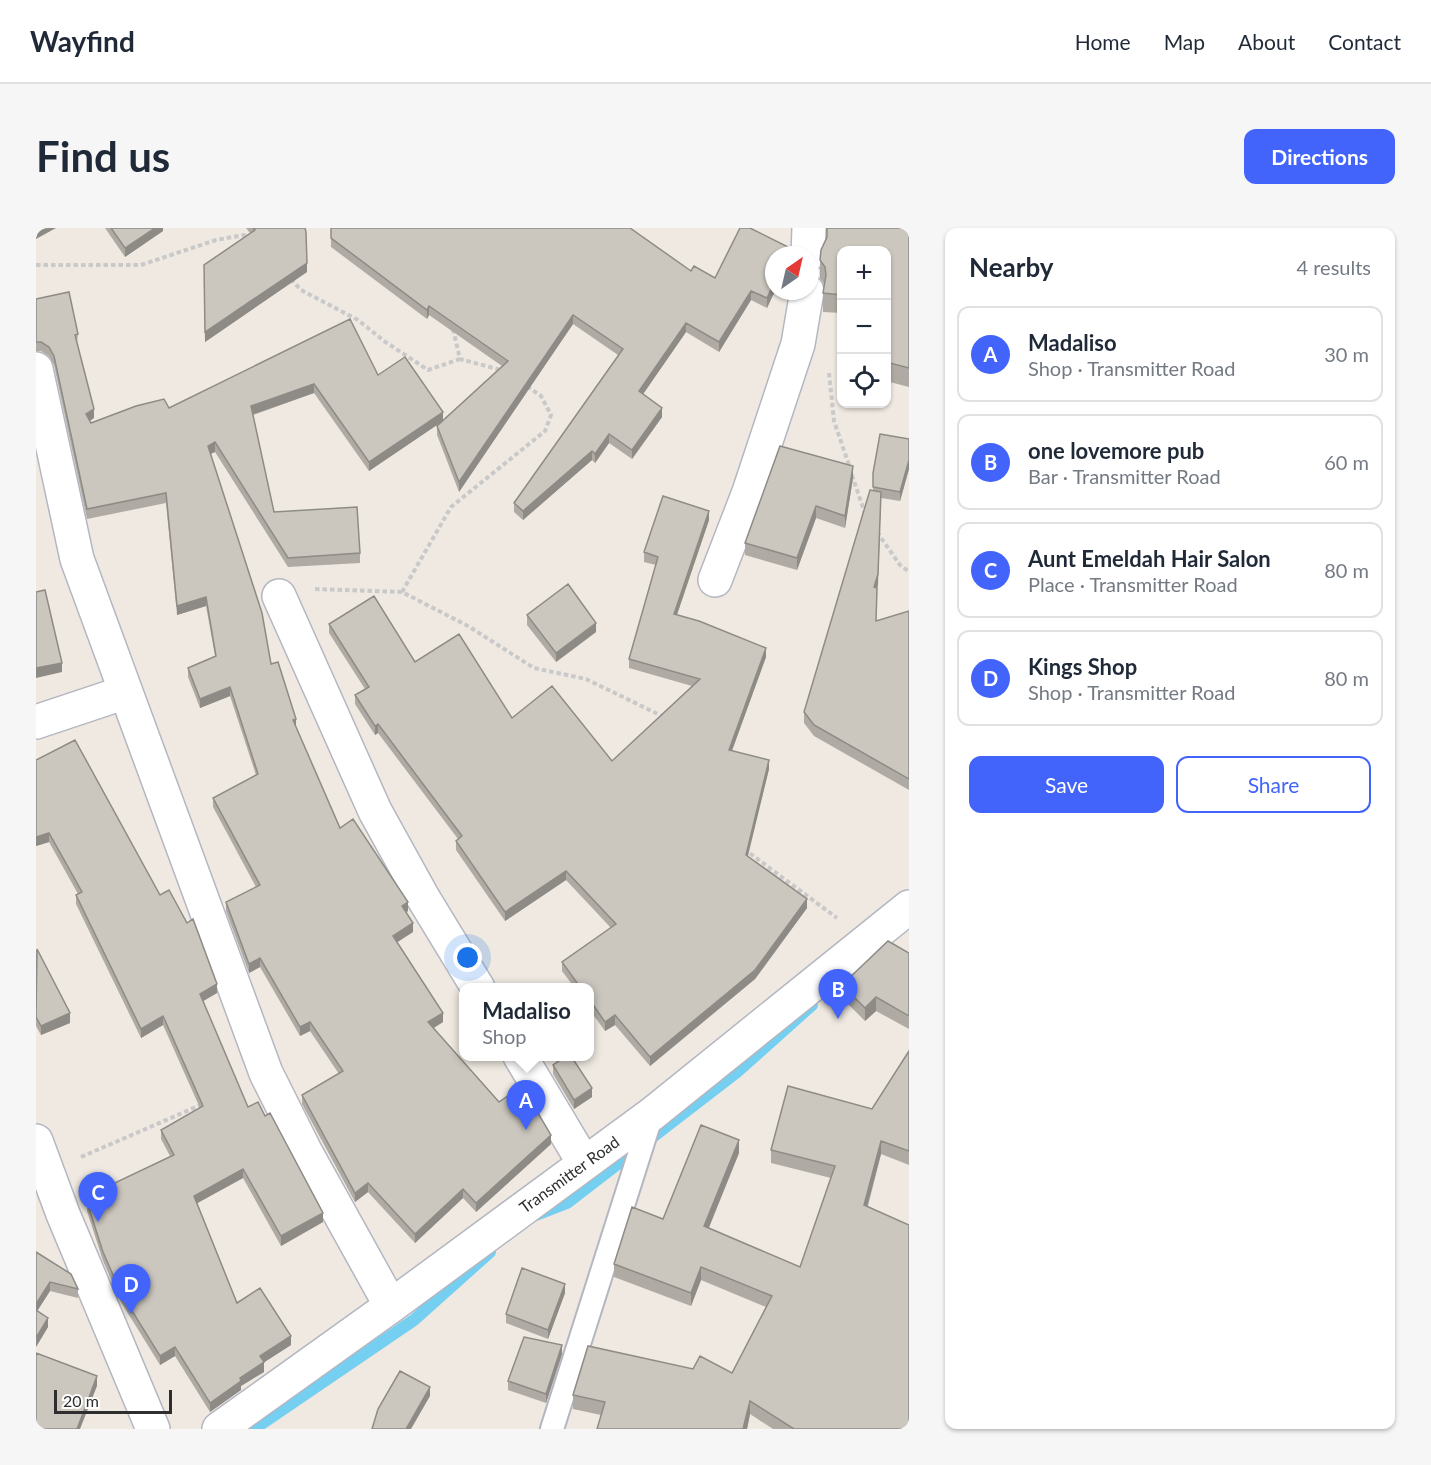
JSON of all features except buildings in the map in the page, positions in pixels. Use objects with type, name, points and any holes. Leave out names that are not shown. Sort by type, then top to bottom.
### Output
[{"type":"street","points":[[808,246],[809,228]]},
{"type":"street","points":[[716,580],[749,492],[798,344],[805,300]]},
{"type":"street","points":[[36,369],[77,559],[266,1073],[305,1150],[391,1306]]},
{"type":"street","points":[[279,596],[375,811],[422,896],[476,983]]},
{"type":"street","points":[[36,722],[126,692]]},
{"type":"street","name":"Transmitter Road","points":[[219,1429],[652,1114],[909,907]]},
{"type":"street","points":[[523,1061],[584,1163]]},
{"type":"street","points":[[36,1141],[47,1172],[49,1214],[153,1429]]},
{"type":"lane","points":[[552,1429],[652,1114]]},
{"type":"path","points":[[36,265],[141,265],[216,240],[244,235],[253,240]]},
{"type":"path","points":[[288,276],[301,290],[358,320],[384,341],[428,370],[460,359],[503,371]]},
{"type":"path","points":[[452,327],[460,359]]},
{"type":"path","points":[[828,366],[834,421],[865,514],[870,522]]},
{"type":"path","points":[[402,592],[452,507],[544,431],[551,415],[541,396],[526,386]]},
{"type":"path","points":[[876,531],[900,565],[909,572]]},
{"type":"path","points":[[279,596],[300,588],[402,592],[468,626],[534,668],[586,679],[668,719]]},
{"type":"path","points":[[735,842],[866,940]]},
{"type":"path","points":[[47,1172],[208,1101]]},
{"type":"waterway","points":[[536,1215],[567,1203],[737,1072],[812,1005]]},
{"type":"waterway","points":[[254,1429],[414,1320],[490,1252]]},
{"type":"place","name":"one lovemore pub","points":[[838,1019]]},
{"type":"place","name":"Madaliso","points":[[526,1130]]},
{"type":"place","name":"Aunt Emeldah Hair Salon","points":[[98,1222]]},
{"type":"place","name":"Kings Shop","points":[[131,1314]]}]
